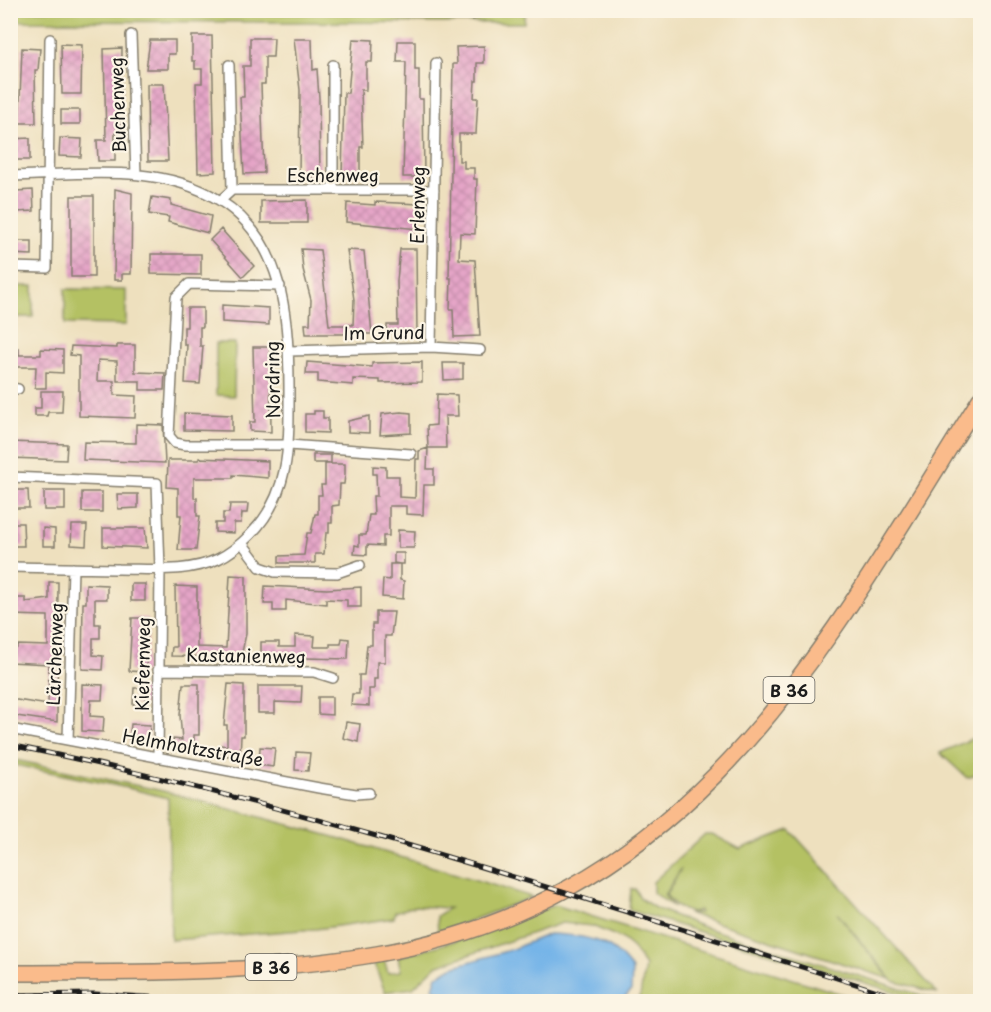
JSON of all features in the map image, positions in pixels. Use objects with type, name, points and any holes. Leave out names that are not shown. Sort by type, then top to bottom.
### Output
[{"type":"main road","name":"B 36","points":[[10,974],[219,971],[306,965],[380,954],[453,937],[525,910],[581,882],[646,838],[686,806],[756,733],[823,646],[981,399]]},
{"type":"street","points":[[464,10],[473,13],[481,10]]},
{"type":"street","name":"Buchenweg","points":[[131,35],[136,174]]},
{"type":"street","points":[[10,267],[47,268],[50,39]]},
{"type":"street","name":"Erlenweg","points":[[431,347],[436,63]]},
{"type":"street","points":[[221,201],[232,190],[229,65]]},
{"type":"street","points":[[333,65],[333,190]]},
{"type":"street","name":"Nordring","points":[[10,176],[136,174],[188,185],[221,201],[251,230],[269,257],[280,285],[289,351],[289,445],[285,475],[272,508],[242,543],[232,551],[203,564],[160,569],[10,567]]},
{"type":"street","name":"Eschenweg","points":[[232,190],[434,190]]},
{"type":"street","points":[[280,285],[189,284],[176,297],[169,436],[175,443],[185,445],[289,445],[411,454]]},
{"type":"street","name":"Im Grund","points":[[289,351],[431,347],[480,350]]},
{"type":"street","name":"Kiefernweg","points":[[10,477],[157,483],[160,569],[158,758]]},
{"type":"street","points":[[242,543],[260,567],[275,572],[336,573],[360,565]]},
{"type":"street","name":"Lärchenweg","points":[[68,740],[73,568]]},
{"type":"street","name":"Kastanienweg","points":[[158,670],[314,672],[333,678]]},
{"type":"street","name":"Helmholtzstraße","points":[[10,729],[356,794],[369,793]]},
{"type":"green space","points":[[11,10],[525,11],[524,23],[11,21]]},
{"type":"green space","points":[[11,286],[33,286],[33,317],[11,317]]},
{"type":"green space","points":[[65,289],[126,290],[126,325],[65,324]]},
{"type":"green space","points":[[216,343],[235,343],[234,396],[216,395]]},
{"type":"green space","points":[[980,735],[980,773],[967,778],[940,753]]},
{"type":"green space","points":[[10,759],[163,791],[338,838],[532,897],[438,933],[437,916],[449,908],[415,906],[395,912],[394,918],[316,929],[171,940],[168,798],[11,764]]},
{"type":"green space","points":[[790,830],[937,993],[893,981],[837,913],[890,979],[687,913],[700,913],[699,910],[690,912],[681,909],[666,895],[681,869],[664,895],[674,907],[653,893],[653,882],[705,834],[712,834],[740,849]]},
{"type":"green space","points":[[631,889],[635,889],[641,899],[655,908],[706,928],[940,1001],[924,1001],[629,910]]},
{"type":"green space","points":[[555,905],[864,1001],[637,1001],[640,996],[645,966],[633,948],[621,938],[592,926],[562,923],[436,966],[413,988],[385,992],[373,961],[384,959],[388,973],[401,971],[398,957],[472,936]]},
{"type":"water","points":[[549,934],[585,938],[616,951],[632,970],[631,991],[621,1001],[552,1002],[466,997],[433,988],[437,976],[452,967],[510,950]]},
{"type":"building","points":[[192,36],[212,36],[215,172],[198,173],[196,83],[202,83],[202,69],[195,69],[195,61],[192,61]]},
{"type":"building","points":[[250,38],[274,38],[273,57],[265,57],[265,84],[261,84],[264,173],[244,174],[240,97],[244,97],[243,66],[250,66]]},
{"type":"building","points":[[294,39],[312,39],[313,70],[317,69],[319,98],[320,177],[299,178],[300,90]]},
{"type":"building","points":[[353,39],[373,40],[372,62],[366,62],[366,90],[361,90],[363,147],[360,147],[360,176],[342,176],[344,93],[348,93]]},
{"type":"building","points":[[150,40],[175,40],[175,54],[168,54],[168,69],[146,69]]},
{"type":"building","points":[[398,41],[415,41],[415,70],[419,70],[419,99],[423,99],[424,177],[403,177],[406,62],[397,62]]},
{"type":"building","points":[[61,44],[82,45],[81,94],[62,94]]},
{"type":"building","points":[[484,46],[484,63],[477,63],[477,81],[475,81],[474,98],[478,98],[476,134],[459,134],[459,161],[464,161],[464,168],[474,168],[474,179],[477,179],[475,234],[460,233],[459,259],[475,260],[480,336],[454,337],[453,309],[450,309],[451,278],[449,278],[453,64],[457,64],[456,47]]},
{"type":"building","points":[[22,48],[40,49],[38,70],[35,70],[36,123],[19,123]]},
{"type":"building","points":[[122,48],[121,133],[115,133],[115,161],[98,161],[97,140],[106,140],[104,49]]},
{"type":"building","points":[[147,84],[164,84],[168,161],[148,161]]},
{"type":"building","points":[[61,110],[80,110],[80,124],[61,124]]},
{"type":"building","points":[[30,138],[30,160],[10,160],[11,139]]},
{"type":"building","points":[[60,138],[82,139],[81,157],[59,156]]},
{"type":"building","points":[[115,189],[132,193],[131,274],[122,274],[122,280],[114,280]]},
{"type":"building","points":[[33,190],[34,211],[17,212],[16,191]]},
{"type":"building","points":[[71,196],[94,196],[94,277],[71,277]]},
{"type":"building","points":[[152,197],[171,200],[171,205],[211,216],[208,233],[168,222],[169,217],[149,214]]},
{"type":"building","points":[[307,200],[307,223],[261,223],[261,201]]},
{"type":"building","points":[[375,202],[420,204],[419,229],[346,222],[347,203],[375,205]]},
{"type":"building","points":[[221,229],[254,266],[243,277],[210,240]]},
{"type":"building","points":[[10,241],[32,241],[32,255],[10,254]]},
{"type":"building","points":[[301,249],[320,250],[329,325],[353,325],[354,300],[347,250],[364,251],[372,334],[306,334],[305,324],[310,324],[311,300],[303,269]]},
{"type":"building","points":[[400,249],[416,249],[417,334],[387,333],[387,325],[398,325],[397,281]]},
{"type":"building","points":[[151,254],[201,254],[201,275],[151,274]]},
{"type":"building","points":[[222,305],[269,308],[269,325],[222,322]]},
{"type":"building","points":[[187,308],[203,308],[203,327],[200,327],[200,346],[203,346],[200,384],[185,383],[187,345],[184,345],[184,327],[187,327]]},
{"type":"building","points":[[117,345],[135,345],[135,372],[165,373],[164,390],[140,390],[140,381],[117,381],[117,361],[98,360],[97,381],[114,381],[114,395],[136,396],[135,418],[79,416],[79,356],[70,355],[71,346],[117,348]]},
{"type":"building","points":[[10,347],[19,348],[19,355],[41,355],[41,349],[63,350],[63,373],[46,372],[46,388],[35,388],[36,367],[10,367]]},
{"type":"building","points":[[253,347],[270,347],[271,432],[250,431],[250,422],[255,422]]},
{"type":"building","points":[[307,362],[372,367],[372,363],[422,362],[422,382],[380,383],[380,380],[353,379],[353,385],[318,382],[318,374],[306,374]]},
{"type":"building","points":[[443,363],[463,363],[463,379],[444,380]]},
{"type":"building","points":[[41,391],[63,391],[62,412],[48,412],[47,416],[35,416],[35,408],[41,408]]},
{"type":"building","points":[[437,394],[457,395],[458,416],[445,416],[446,448],[428,448],[427,426],[436,425]]},
{"type":"building","points":[[314,411],[323,411],[323,418],[328,418],[328,433],[305,432],[305,414],[314,414]]},
{"type":"building","points":[[184,413],[232,415],[232,431],[184,430]]},
{"type":"building","points":[[411,413],[411,433],[380,435],[382,414]]},
{"type":"building","points":[[369,416],[369,433],[348,432],[348,421]]},
{"type":"building","points":[[136,424],[163,425],[165,463],[83,460],[84,442],[136,443]]},
{"type":"building","points":[[10,442],[67,444],[66,460],[10,458]]},
{"type":"building","points":[[428,448],[427,469],[434,469],[434,485],[424,485],[423,515],[406,514],[406,506],[389,506],[389,536],[383,536],[383,546],[367,545],[367,555],[354,554],[355,545],[359,546],[359,535],[366,535],[369,515],[374,515],[373,496],[377,496],[376,474],[373,474],[373,466],[386,467],[386,476],[399,476],[399,497],[415,498],[416,459],[419,459],[419,451]]},
{"type":"building","points":[[313,455],[331,455],[331,463],[313,463]]},
{"type":"building","points":[[199,458],[268,461],[268,478],[233,475],[233,478],[194,478],[194,498],[197,498],[197,516],[200,516],[196,550],[178,550],[181,515],[178,515],[178,488],[167,487],[168,460],[199,460]]},
{"type":"building","points":[[325,464],[345,464],[345,474],[344,484],[340,484],[339,505],[332,506],[332,523],[329,523],[329,533],[326,533],[324,554],[315,554],[315,563],[279,563],[279,556],[304,555],[307,533],[311,533],[315,514],[318,514],[318,495],[322,495],[321,485],[325,485]]},
{"type":"building","points":[[10,490],[28,490],[29,508],[10,508]]},
{"type":"building","points":[[44,491],[65,491],[65,510],[44,510]]},
{"type":"building","points":[[82,492],[102,492],[102,512],[82,512]]},
{"type":"building","points":[[117,494],[138,494],[138,508],[118,509]]},
{"type":"building","points":[[230,504],[248,504],[247,513],[242,513],[241,523],[234,523],[234,533],[215,532],[215,523],[223,523],[223,513],[229,513]]},
{"type":"building","points":[[10,523],[23,523],[24,546],[10,546]]},
{"type":"building","points":[[72,525],[87,525],[86,546],[71,545]]},
{"type":"building","points":[[43,528],[55,529],[55,546],[43,546]]},
{"type":"building","points":[[103,528],[145,528],[147,548],[103,546]]},
{"type":"building","points":[[398,530],[415,531],[414,548],[398,548]]},
{"type":"building","points":[[394,553],[404,553],[404,564],[394,563]]},
{"type":"building","points":[[390,564],[400,564],[400,580],[404,581],[403,599],[382,597],[383,579],[390,580]]},
{"type":"building","points":[[230,575],[246,576],[246,634],[241,657],[171,656],[172,647],[176,647],[175,586],[197,587],[197,647],[226,648]]},
{"type":"building","points":[[49,582],[58,582],[57,722],[10,715],[10,699],[48,705],[49,664],[10,662],[10,648],[17,648],[17,645],[48,646],[48,616],[10,615],[10,601],[17,601],[17,598],[26,598],[26,602],[49,599]]},
{"type":"building","points":[[86,584],[107,585],[107,599],[95,599],[95,624],[100,624],[100,638],[93,638],[93,655],[103,656],[102,670],[82,669],[83,603],[86,603]]},
{"type":"building","points":[[131,584],[145,584],[145,601],[131,601]]},
{"type":"building","points":[[265,586],[327,589],[361,587],[361,607],[347,607],[347,600],[326,599],[326,604],[286,600],[286,611],[273,611],[273,604],[264,604]]},
{"type":"building","points":[[376,612],[394,612],[391,636],[385,636],[385,662],[377,662],[377,679],[374,679],[374,689],[369,689],[369,706],[351,705],[352,694],[359,694],[359,675],[364,675],[367,645],[372,645],[372,624],[376,624]]},
{"type":"building","points":[[132,618],[148,618],[146,672],[129,671]]},
{"type":"building","points":[[295,635],[315,636],[314,647],[330,647],[330,644],[341,644],[342,638],[349,639],[348,659],[261,657],[261,642],[279,642],[279,647],[295,647]]},
{"type":"building","points":[[82,684],[103,685],[102,700],[91,700],[90,716],[104,717],[103,732],[82,731]]},
{"type":"building","points":[[183,684],[199,684],[199,735],[194,735],[194,749],[173,749],[173,739],[182,740],[180,715]]},
{"type":"building","points":[[228,684],[244,685],[244,736],[241,736],[240,757],[220,755],[221,745],[227,746],[227,725],[224,725]]},
{"type":"building","points":[[258,686],[302,686],[301,703],[275,702],[275,713],[258,713]]},
{"type":"building","points":[[134,688],[147,688],[146,705],[133,704]]},
{"type":"building","points":[[318,697],[332,697],[332,715],[318,714]]},
{"type":"building","points":[[346,722],[360,724],[358,742],[343,738]]},
{"type":"building","points":[[131,724],[150,725],[148,744],[129,742]]},
{"type":"building","points":[[260,747],[275,748],[273,767],[259,765]]},
{"type":"building","points":[[296,752],[310,753],[308,771],[295,770]]},
{"type":"railway","points":[[10,745],[125,770],[352,829],[577,896],[913,1002]]},
{"type":"railway","points":[[10,995],[95,994],[230,1002]]}]
